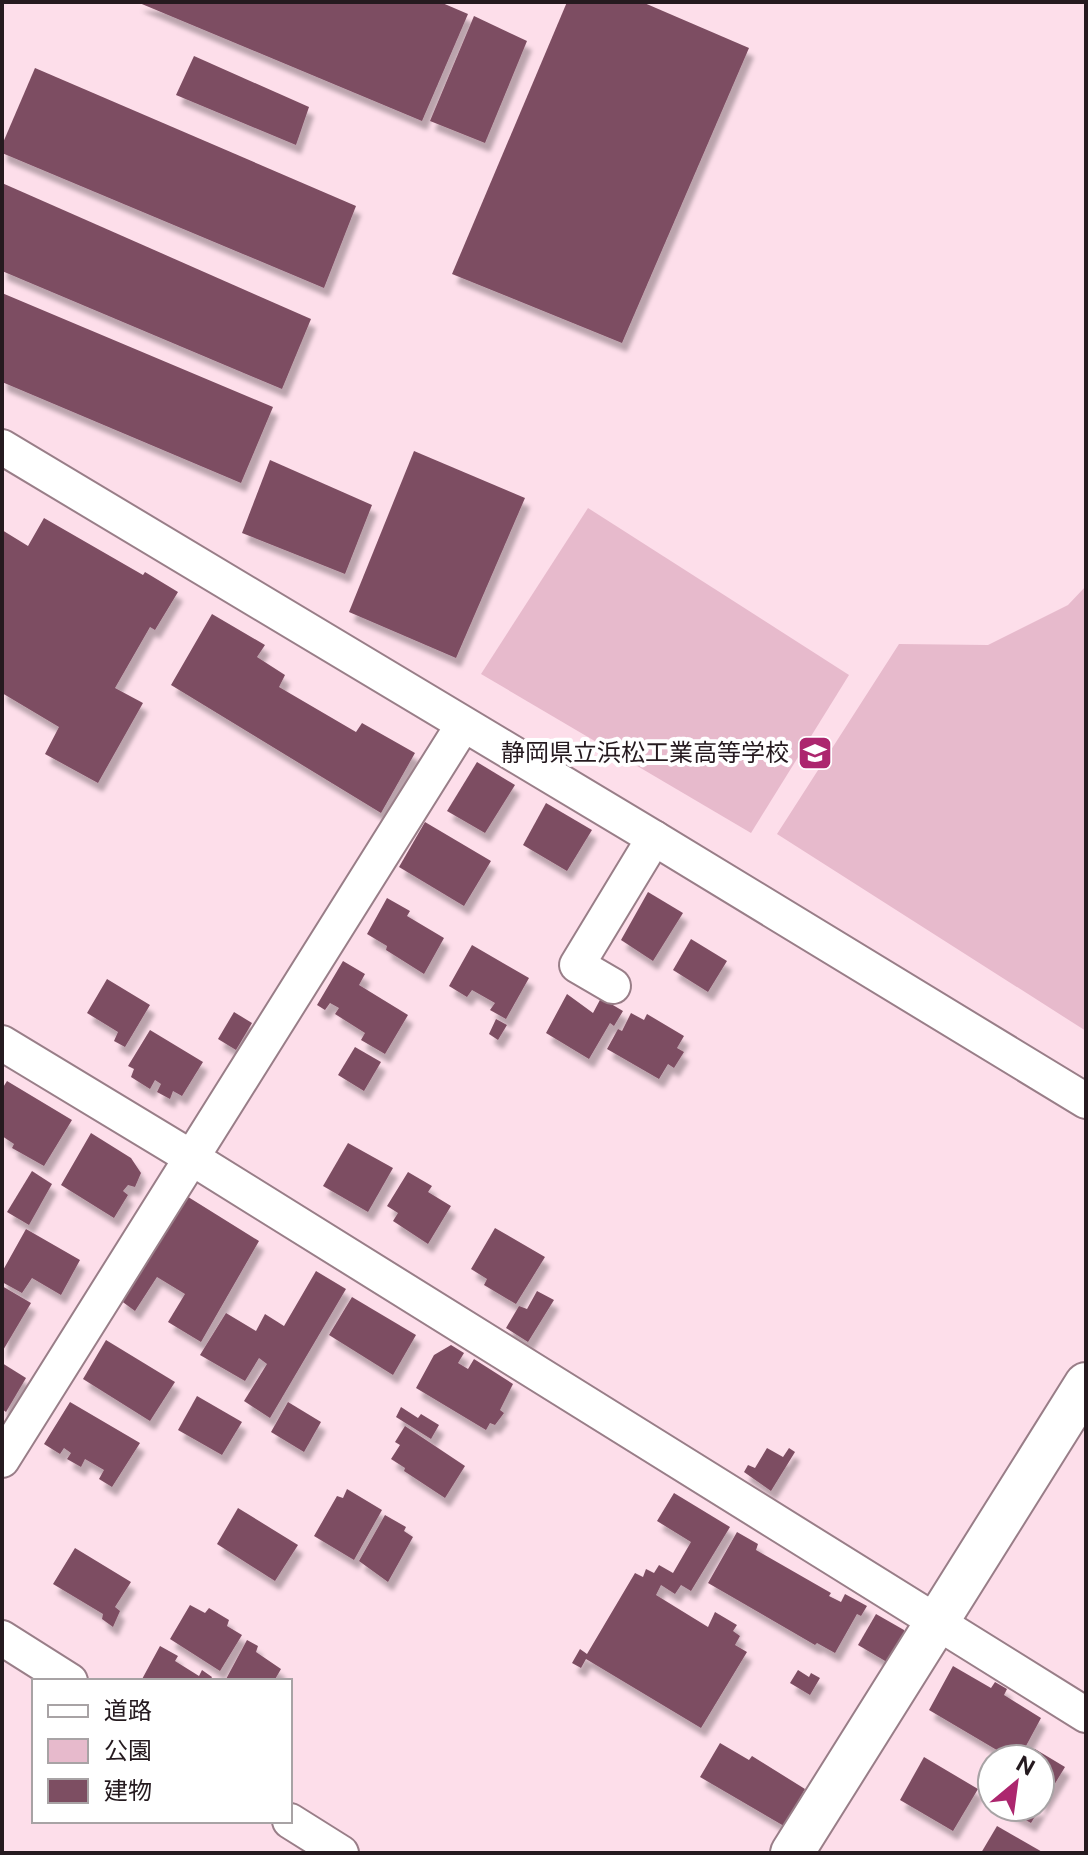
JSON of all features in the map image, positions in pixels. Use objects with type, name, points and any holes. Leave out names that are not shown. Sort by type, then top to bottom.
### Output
[{"type":"street","points":[[2,447],[1086,1101]]},
{"type":"street","points":[[2,1460],[463,725]]},
{"type":"street","points":[[613,986],[577,965],[654,838]]},
{"type":"street","points":[[2,1043],[1086,1715]]},
{"type":"street","points":[[792,1853],[1086,1384]]},
{"type":"street","points":[[2,1638],[67,1679]]},
{"type":"street","points":[[292,1822],[341,1853]]},
{"type":"green space","points":[[588,508],[849,675],[751,833],[481,674]]},
{"type":"green space","points":[[1086,586],[1086,1031],[777,834],[899,644],[988,645],[1068,605]]},
{"type":"building","points":[[137,2],[440,2],[468,14],[422,121]]},
{"type":"building","points":[[567,2],[642,2],[749,48],[622,343],[452,274]]},
{"type":"building","points":[[474,16],[527,41],[485,143],[430,121]]},
{"type":"building","points":[[194,56],[309,107],[296,145],[176,95]]},
{"type":"building","points":[[35,68],[356,206],[324,288],[2,153],[2,145]]},
{"type":"building","points":[[2,183],[311,319],[282,389],[2,271]]},
{"type":"building","points":[[2,293],[273,407],[241,483],[2,382]]},
{"type":"building","points":[[414,451],[525,498],[456,658],[349,612]]},
{"type":"building","points":[[270,460],[372,505],[345,574],[242,533]]},
{"type":"building","points":[[44,518],[178,592],[155,630],[150,627],[115,688],[143,703],[98,783],[45,754],[59,727],[2,693],[2,530],[28,546]]},
{"type":"building","points":[[212,614],[265,645],[257,657],[285,675],[279,687],[356,732],[362,723],[415,753],[381,813],[171,685]]},
{"type":"building","points":[[477,762],[515,785],[485,833],[447,811]]},
{"type":"building","points":[[546,803],[592,830],[567,871],[523,845]]},
{"type":"building","points":[[425,822],[491,861],[464,906],[399,867]]},
{"type":"building","points":[[648,892],[683,913],[653,961],[621,940]]},
{"type":"building","points":[[387,898],[410,911],[407,916],[444,938],[424,974],[367,934]]},
{"type":"building","points":[[691,939],[727,961],[708,992],[673,970]]},
{"type":"building","points":[[472,945],[529,978],[506,1019],[490,1010],[495,1003],[472,990],[467,997],[449,986]]},
{"type":"building","points":[[343,961],[365,974],[359,985],[408,1015],[385,1054],[361,1040],[365,1033],[335,1014],[339,1008],[330,1003],[325,1010],[317,1005]]},
{"type":"building","points":[[107,979],[150,1005],[125,1047],[114,1041],[118,1032],[87,1013]]},
{"type":"building","points":[[567,994],[593,1013],[601,998],[623,1011],[614,1026],[610,1023],[589,1059],[546,1033]]},
{"type":"building","points":[[234,1012],[252,1023],[236,1050],[218,1039]]},
{"type":"building","points":[[631,1013],[644,1020],[647,1014],[684,1036],[677,1048],[684,1052],[674,1068],[668,1064],[659,1079],[607,1049],[618,1029],[622,1031]]},
{"type":"building","points":[[496,1019],[507,1025],[498,1040],[489,1034]]},
{"type":"building","points":[[150,1030],[203,1062],[182,1096],[173,1091],[170,1099],[157,1092],[161,1084],[155,1080],[150,1089],[131,1077],[134,1069],[128,1066]]},
{"type":"building","points":[[355,1047],[381,1062],[364,1091],[338,1075]]},
{"type":"building","points":[[7,1081],[72,1120],[44,1166],[12,1148],[14,1144],[2,1136],[2,1089]]},
{"type":"building","points":[[91,1133],[131,1158],[141,1173],[135,1187],[128,1185],[123,1191],[128,1195],[114,1218],[61,1185]]},
{"type":"building","points":[[348,1143],[393,1168],[368,1212],[323,1186]]},
{"type":"building","points":[[32,1171],[52,1184],[29,1225],[7,1212]]},
{"type":"building","points":[[408,1172],[432,1186],[428,1192],[451,1206],[428,1244],[393,1221],[398,1213],[387,1206]]},
{"type":"building","points":[[185,1195],[259,1241],[201,1342],[168,1322],[185,1294],[157,1277],[135,1311],[120,1300]]},
{"type":"building","points":[[495,1228],[545,1257],[516,1304],[484,1285],[487,1279],[471,1269]]},
{"type":"building","points":[[26,1229],[80,1260],[61,1295],[32,1278],[22,1293],[2,1282],[2,1272]]},
{"type":"building","points":[[316,1271],[346,1289],[270,1418],[244,1401],[267,1364],[259,1358],[245,1381],[200,1355],[226,1313],[256,1331],[265,1314],[284,1326]]},
{"type":"building","points":[[2,1286],[31,1303],[2,1352]]},
{"type":"building","points":[[537,1291],[554,1300],[528,1342],[506,1328],[519,1306],[527,1309]]},
{"type":"building","points":[[352,1297],[416,1335],[393,1375],[329,1335]]},
{"type":"building","points":[[106,1340],[175,1382],[150,1421],[83,1379]]},
{"type":"building","points":[[451,1345],[464,1353],[458,1363],[468,1369],[474,1359],[513,1384],[500,1410],[504,1413],[495,1425],[490,1423],[486,1430],[416,1388],[434,1355]]},
{"type":"building","points":[[2,1363],[26,1378],[6,1412],[2,1409]]},
{"type":"building","points":[[197,1396],[242,1422],[222,1455],[178,1430]]},
{"type":"building","points":[[70,1402],[140,1443],[112,1487],[99,1479],[104,1470],[85,1459],[81,1467],[67,1459],[71,1453],[64,1448],[60,1454],[44,1444]]},
{"type":"building","points":[[288,1402],[321,1422],[304,1452],[271,1432]]},
{"type":"building","points":[[401,1407],[418,1418],[421,1414],[439,1425],[431,1439],[396,1417]]},
{"type":"building","points":[[405,1426],[465,1466],[445,1498],[391,1459],[400,1445],[395,1442]]},
{"type":"building","points":[[767,1448],[783,1457],[789,1448],[795,1452],[771,1491],[744,1472],[748,1465],[755,1468]]},
{"type":"building","points":[[347,1489],[382,1510],[354,1560],[314,1536],[337,1496],[343,1498]]},
{"type":"building","points":[[674,1493],[730,1527],[691,1591],[681,1585],[675,1594],[661,1585],[656,1595],[708,1627],[715,1612],[737,1625],[733,1631],[740,1636],[735,1645],[747,1652],[701,1728],[586,1659],[581,1668],[572,1663],[580,1649],[587,1654],[635,1573],[643,1577],[646,1569],[654,1573],[659,1565],[673,1573],[691,1542],[657,1521]]},
{"type":"building","points":[[238,1508],[298,1545],[275,1581],[217,1544]]},
{"type":"building","points":[[385,1515],[406,1527],[404,1531],[413,1537],[388,1582],[359,1561]]},
{"type":"building","points":[[737,1532],[758,1544],[756,1550],[831,1593],[829,1596],[841,1602],[845,1594],[867,1606],[861,1616],[857,1614],[835,1653],[817,1643],[815,1645],[708,1583]]},
{"type":"building","points":[[75,1548],[131,1582],[115,1607],[120,1611],[113,1627],[102,1619],[103,1614],[53,1584]]},
{"type":"building","points":[[190,1605],[205,1613],[209,1608],[229,1620],[227,1626],[242,1635],[220,1671],[170,1639]]},
{"type":"building","points":[[876,1614],[904,1630],[907,1643],[892,1665],[858,1645]]},
{"type":"building","points":[[247,1640],[258,1646],[256,1652],[281,1669],[275,1679],[226,1679]]},
{"type":"building","points":[[160,1646],[178,1656],[175,1661],[199,1676],[202,1670],[212,1677],[211,1679],[142,1679]]},
{"type":"building","points":[[953,1666],[991,1688],[995,1682],[1007,1689],[1004,1695],[1041,1718],[1028,1743],[985,1743],[929,1710]]},
{"type":"building","points":[[798,1670],[809,1677],[811,1673],[820,1678],[810,1695],[790,1683]]},
{"type":"building","points":[[720,1743],[749,1760],[752,1756],[805,1789],[784,1826],[700,1777]]},
{"type":"building","points":[[924,1757],[976,1788],[953,1831],[900,1800]]},
{"type":"building","points":[[1056,1762],[1065,1767],[1056,1782]]},
{"type":"building","points":[[997,1826],[1044,1853],[981,1853]]},
{"type":"place","name":"静岡県立浜松工業高等学校","points":[[815,753]]}]
